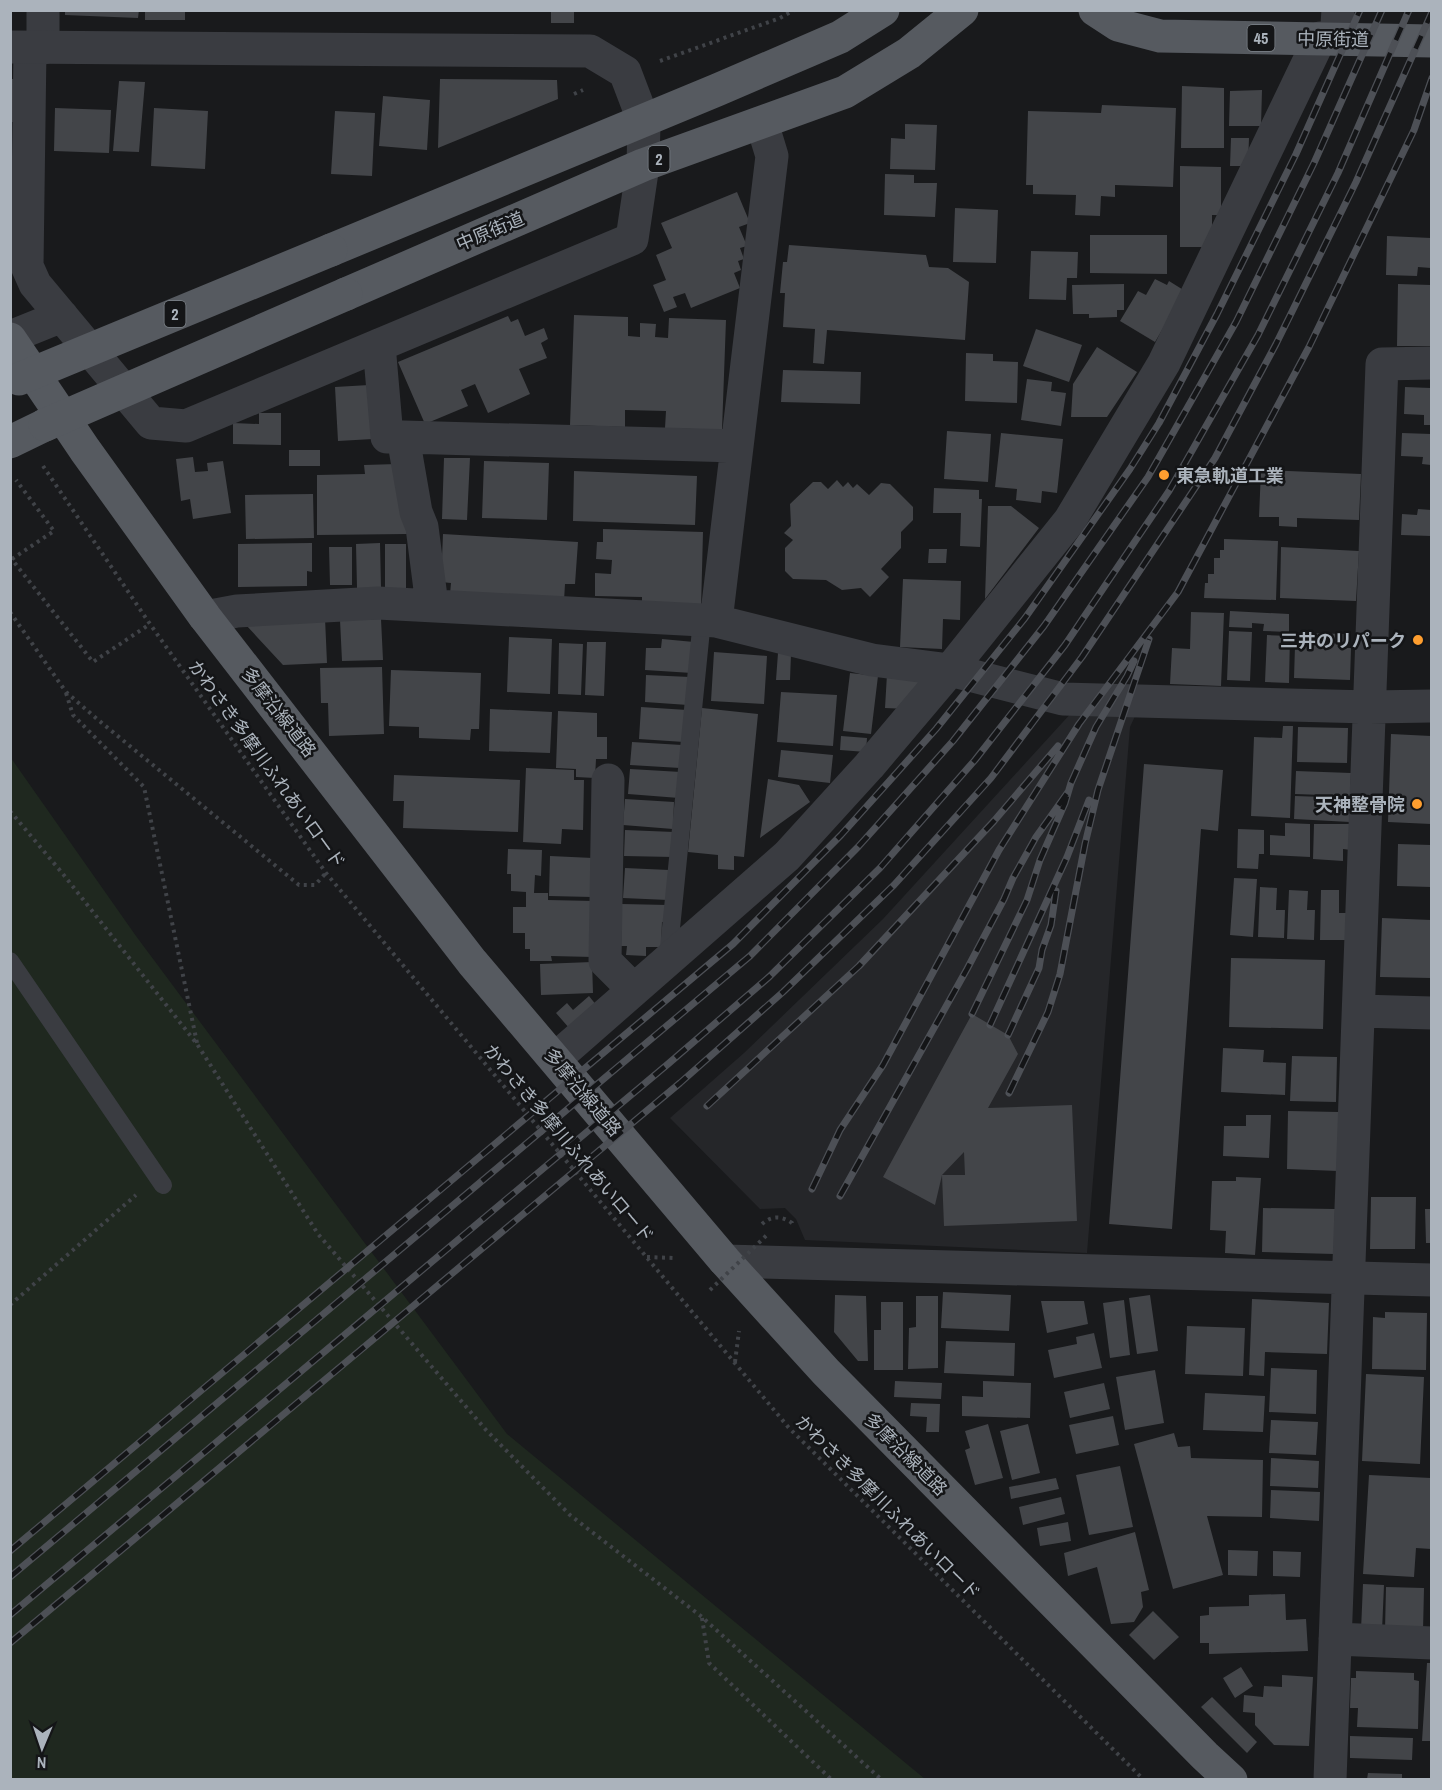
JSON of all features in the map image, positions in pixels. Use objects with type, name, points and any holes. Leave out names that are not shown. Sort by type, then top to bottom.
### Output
[{"type":"main road","name":"2","points":[[15,381],[644,122],[840,37],[883,10]]},
{"type":"main road","name":"中原街道","points":[[10,442],[643,165],[845,92],[909,53],[962,10]]},
{"type":"main road","name":"中原街道","points":[[1095,10],[1118,26],[1160,36],[1331,29],[1431,41]]},
{"type":"main road","name":"多摩沿線道路","points":[[10,338],[85,450],[205,617],[472,962],[725,1261],[826,1372],[1205,1756],[1231,1779]]},
{"type":"street","points":[[28,48],[590,51],[625,72],[644,122],[643,165],[632,239],[186,426],[151,423],[35,284],[21,280],[27,266],[28,48],[43,10]]},
{"type":"street","points":[[555,1059],[787,856],[869,766],[950,670],[1070,520],[1164,363],[1331,29]]},
{"type":"street","points":[[709,620],[737,446],[772,156],[762,123]]},
{"type":"street","points":[[10,338],[62,316]]},
{"type":"street","points":[[379,345],[387,437],[737,446]]},
{"type":"street","points":[[1330,1779],[1382,364],[1431,363]]},
{"type":"street","points":[[403,437],[416,512],[422,526],[432,605]]},
{"type":"street","points":[[205,617],[237,611],[378,603],[709,620],[873,660],[950,670],[1063,699],[1370,707],[1431,706]]},
{"type":"street","points":[[608,780],[605,960],[633,989]]},
{"type":"street","points":[[1359,1011],[1431,1013]]},
{"type":"street","points":[[725,1261],[1431,1280]]},
{"type":"street","points":[[1335,1639],[1431,1643]]},
{"type":"lane","points":[[668,959],[709,620]]},
{"type":"lane","points":[[10,961],[163,1185]]},
{"type":"path","points":[[574,94],[625,72],[780,18],[794,10]]},
{"type":"path","name":"かわさき多摩川ふれあいロード","points":[[42,466],[150,624],[326,873],[789,1428],[1144,1779]]},
{"type":"path","points":[[16,480],[54,531],[11,558],[93,662],[150,624]]},
{"type":"path","points":[[10,612],[66,692],[299,885],[315,885],[326,873]]},
{"type":"path","points":[[66,692],[74,715],[144,787],[197,1044]]},
{"type":"path","points":[[10,811],[63,874],[197,1044],[318,1234],[486,1430],[570,1515],[702,1617],[882,1779]]},
{"type":"path","points":[[10,1305],[139,1192]]},
{"type":"path","points":[[710,1290],[769,1233]]},
{"type":"path","points":[[646,1257],[680,1258]]},
{"type":"path","points":[[735,1363],[740,1321]]},
{"type":"path","points":[[702,1617],[709,1663],[832,1779]]},
{"type":"shaded area","points":[[1073,711],[1136,714],[1130,727],[1087,1253],[805,1240],[796,1219],[785,1208],[760,1209],[670,1118],[744,1053],[883,919]]},
{"type":"shaded area","points":[[11,758],[136,936],[507,1434],[925,1779],[11,1779]]},
{"type":"building","points":[[65,10],[139,10],[138,18],[65,15]]},
{"type":"building","points":[[145,10],[185,10],[185,20],[145,20]]},
{"type":"building","points":[[551,10],[574,10],[574,23],[551,23]]},
{"type":"building","points":[[10,79],[15,79],[14,122],[10,122]]},
{"type":"building","points":[[440,79],[557,80],[558,99],[438,148]]},
{"type":"building","points":[[119,81],[145,82],[139,152],[113,151]]},
{"type":"building","points":[[1182,86],[1224,88],[1224,148],[1181,148]]},
{"type":"building","points":[[1262,90],[1261,126],[1229,126],[1230,91]]},
{"type":"building","points":[[383,96],[430,100],[427,150],[379,146]]},
{"type":"building","points":[[1102,105],[1176,108],[1173,187],[1115,185],[1115,197],[1101,196],[1100,216],[1075,215],[1076,195],[1033,194],[1033,185],[1026,185],[1028,111],[1101,113]]},
{"type":"building","points":[[55,108],[111,110],[109,153],[54,151]]},
{"type":"building","points":[[154,108],[208,111],[205,169],[151,166]]},
{"type":"building","points":[[335,111],[375,113],[372,176],[331,174]]},
{"type":"building","points":[[905,124],[937,125],[935,170],[890,169],[891,138],[905,139]]},
{"type":"building","points":[[1231,138],[1249,138],[1248,166],[1230,166]]},
{"type":"building","points":[[1180,166],[1221,167],[1221,215],[1212,215],[1212,247],[1180,247]]},
{"type":"building","points":[[885,174],[914,175],[914,183],[937,183],[935,217],[884,215]]},
{"type":"building","points":[[737,192],[750,223],[739,227],[747,246],[740,248],[744,259],[738,261],[741,270],[734,273],[740,288],[691,308],[685,293],[673,297],[677,307],[664,312],[653,285],[666,280],[656,255],[672,248],[661,223]]},
{"type":"building","points":[[955,208],[998,210],[996,263],[953,262]]},
{"type":"building","points":[[1090,235],[1167,235],[1167,274],[1090,273]]},
{"type":"building","points":[[1387,236],[1431,238],[1431,268],[1418,267],[1417,276],[1386,275]]},
{"type":"building","points":[[789,245],[926,255],[929,267],[948,268],[969,282],[965,340],[827,330],[824,364],[813,363],[815,329],[783,327],[785,293],[780,293],[783,262],[787,262]]},
{"type":"building","points":[[1031,251],[1078,252],[1077,278],[1067,278],[1066,300],[1029,299]]},
{"type":"building","points":[[1155,279],[1167,285],[1169,281],[1185,291],[1155,342],[1120,321],[1138,291],[1146,295]]},
{"type":"building","points":[[1124,284],[1124,310],[1117,310],[1117,317],[1089,318],[1089,314],[1073,314],[1072,285]]},
{"type":"building","points":[[1398,284],[1431,285],[1431,346],[1397,346]]},
{"type":"building","points":[[574,315],[628,317],[628,336],[640,337],[640,323],[656,324],[655,337],[668,338],[669,318],[726,320],[722,430],[665,428],[666,411],[625,410],[625,427],[570,425]]},
{"type":"building","points":[[508,316],[511,322],[518,319],[525,336],[544,328],[548,339],[541,343],[547,358],[519,369],[530,394],[488,413],[475,384],[461,390],[468,406],[425,424],[398,362]]},
{"type":"building","points":[[1036,329],[1082,345],[1069,382],[1023,366]]},
{"type":"building","points":[[1097,347],[1137,372],[1107,417],[1071,417],[1073,384]]},
{"type":"building","points":[[966,353],[993,354],[993,361],[1018,362],[1017,403],[965,401]]},
{"type":"building","points":[[783,370],[861,372],[860,404],[781,402]]},
{"type":"building","points":[[1027,379],[1052,382],[1051,391],[1066,393],[1061,426],[1021,420]]},
{"type":"building","points":[[369,385],[373,439],[338,441],[335,387]]},
{"type":"building","points":[[1405,387],[1431,388],[1431,425],[1424,425],[1424,415],[1404,414]]},
{"type":"building","points":[[259,413],[281,413],[281,445],[233,444],[233,423],[259,424]]},
{"type":"building","points":[[947,431],[991,434],[988,482],[944,479]]},
{"type":"building","points":[[1001,433],[1063,439],[1057,493],[1042,491],[1041,503],[1016,500],[1017,489],[995,487]]},
{"type":"building","points":[[1402,433],[1431,434],[1431,465],[1422,464],[1423,457],[1401,456]]},
{"type":"building","points":[[289,450],[320,450],[320,466],[289,466]]},
{"type":"building","points":[[193,457],[195,472],[208,471],[207,463],[223,461],[231,513],[193,519],[190,499],[181,501],[176,459]]},
{"type":"building","points":[[444,458],[470,458],[467,520],[442,519]]},
{"type":"building","points":[[484,461],[549,463],[547,520],[482,518]]},
{"type":"building","points":[[397,464],[407,534],[317,535],[317,475],[365,474],[364,465]]},
{"type":"building","points":[[1261,470],[1361,474],[1359,520],[1297,518],[1297,527],[1279,526],[1279,517],[1259,517]]},
{"type":"building","points":[[574,471],[697,476],[695,525],[573,521]]},
{"type":"building","points":[[837,480],[843,487],[848,482],[853,488],[857,484],[869,495],[881,483],[890,484],[913,507],[913,520],[901,532],[901,548],[881,569],[889,577],[870,597],[861,588],[842,590],[826,580],[793,579],[785,571],[785,548],[793,540],[784,533],[791,526],[790,504],[813,482],[821,482],[828,489]]},
{"type":"building","points":[[934,488],[979,490],[979,499],[982,499],[980,547],[960,546],[961,513],[933,513]]},
{"type":"building","points":[[313,494],[314,538],[246,539],[245,495]]},
{"type":"building","points":[[988,506],[1011,506],[1039,528],[985,599]]},
{"type":"building","points":[[1418,509],[1431,510],[1431,536],[1401,535],[1402,514],[1417,515]]},
{"type":"building","points":[[603,529],[703,532],[701,609],[642,607],[642,597],[595,596],[595,573],[611,574],[612,560],[596,559],[597,542],[603,542]]},
{"type":"building","points":[[443,534],[578,542],[575,584],[565,584],[564,601],[450,594],[451,583],[441,582]]},
{"type":"building","points":[[1224,539],[1278,541],[1276,600],[1204,598],[1208,574],[1214,574],[1214,558],[1220,558],[1220,550],[1224,550]]},
{"type":"building","points":[[312,543],[312,572],[307,571],[307,586],[238,587],[238,544]]},
{"type":"building","points":[[380,543],[381,588],[357,588],[356,544]]},
{"type":"building","points":[[385,544],[406,544],[406,589],[385,590]]},
{"type":"building","points":[[329,547],[352,547],[352,585],[330,585]]},
{"type":"building","points":[[1281,547],[1359,551],[1356,601],[1280,598]]},
{"type":"building","points":[[929,549],[947,549],[946,563],[928,563]]},
{"type":"building","points":[[903,579],[961,581],[960,620],[943,619],[942,649],[900,647]]},
{"type":"building","points":[[1230,611],[1289,614],[1289,632],[1263,631],[1264,624],[1252,623],[1252,628],[1229,627]]},
{"type":"building","points":[[1191,612],[1224,613],[1221,686],[1170,684],[1172,648],[1190,649]]},
{"type":"building","points":[[325,618],[327,663],[283,665],[246,625]]},
{"type":"building","points":[[381,619],[383,660],[342,661],[340,620]]},
{"type":"building","points":[[1229,631],[1252,632],[1250,681],[1227,680]]},
{"type":"building","points":[[1298,633],[1347,634],[1347,648],[1351,648],[1350,680],[1294,678],[1295,646],[1297,646]]},
{"type":"building","points":[[1267,635],[1290,636],[1289,683],[1265,682]]},
{"type":"building","points":[[509,637],[552,639],[550,694],[507,692]]},
{"type":"building","points":[[662,639],[694,642],[692,673],[645,670],[646,648],[661,648]]},
{"type":"building","points":[[587,642],[606,642],[604,696],[585,695]]},
{"type":"building","points":[[559,643],[583,644],[581,695],[558,694]]},
{"type":"building","points":[[714,652],[767,656],[764,704],[711,701]]},
{"type":"building","points":[[778,653],[791,654],[790,680],[776,680]]},
{"type":"building","points":[[382,667],[384,734],[329,736],[328,703],[321,703],[320,668]]},
{"type":"building","points":[[391,670],[481,673],[479,729],[471,729],[470,740],[419,738],[419,727],[389,726]]},
{"type":"building","points":[[850,673],[878,676],[871,734],[843,731]]},
{"type":"building","points":[[887,674],[921,677],[920,696],[908,709],[885,708]]},
{"type":"building","points":[[646,675],[690,677],[688,705],[645,702]]},
{"type":"building","points":[[781,692],[837,695],[833,746],[777,742]]},
{"type":"building","points":[[641,707],[687,710],[684,742],[639,739]]},
{"type":"building","points":[[702,708],[758,714],[744,857],[734,856],[734,870],[718,869],[718,855],[688,852]]},
{"type":"building","points":[[490,709],[552,712],[550,753],[489,751]]},
{"type":"building","points":[[558,711],[597,713],[597,737],[607,737],[607,759],[596,759],[595,778],[576,777],[576,769],[556,768]]},
{"type":"building","points":[[1283,726],[1293,726],[1290,818],[1251,816],[1254,737],[1282,738]]},
{"type":"building","points":[[1298,727],[1348,728],[1347,763],[1297,762]]},
{"type":"building","points":[[1391,734],[1431,736],[1431,824],[1388,822]]},
{"type":"building","points":[[841,736],[867,738],[866,752],[840,750]]},
{"type":"building","points":[[632,742],[682,745],[680,768],[630,765]]},
{"type":"building","points":[[781,750],[833,755],[830,783],[778,777]]},
{"type":"building","points":[[1144,764],[1223,770],[1218,831],[1201,829],[1172,1229],[1109,1224]]},
{"type":"building","points":[[526,768],[574,770],[574,780],[584,780],[583,830],[562,829],[561,844],[523,842]]},
{"type":"building","points":[[630,769],[681,772],[679,798],[628,794]]},
{"type":"building","points":[[1296,771],[1351,773],[1350,796],[1295,794]]},
{"type":"building","points":[[394,775],[520,780],[518,832],[403,828],[404,801],[393,801]]},
{"type":"building","points":[[768,779],[799,785],[810,802],[760,838]]},
{"type":"building","points":[[1295,796],[1351,798],[1350,822],[1294,819]]},
{"type":"building","points":[[625,799],[674,802],[673,829],[623,825]]},
{"type":"building","points":[[1285,823],[1310,824],[1310,857],[1270,855],[1270,835],[1285,836]]},
{"type":"building","points":[[1314,824],[1351,824],[1351,850],[1343,849],[1343,861],[1313,859]]},
{"type":"building","points":[[1238,829],[1264,830],[1264,854],[1259,854],[1258,869],[1237,868]]},
{"type":"building","points":[[625,830],[674,832],[673,857],[624,856]]},
{"type":"building","points":[[1398,844],[1431,845],[1431,887],[1397,886]]},
{"type":"building","points":[[508,849],[542,850],[541,876],[535,875],[534,893],[548,893],[548,900],[594,901],[593,957],[551,956],[552,961],[530,961],[530,949],[525,949],[525,933],[513,933],[513,907],[526,907],[526,892],[511,891],[511,874],[507,874]]},
{"type":"building","points":[[550,856],[593,858],[592,897],[549,896]]},
{"type":"building","points":[[625,868],[669,870],[668,900],[623,898]]},
{"type":"building","points":[[1234,878],[1257,879],[1253,937],[1230,935]]},
{"type":"building","points":[[1260,887],[1277,888],[1276,910],[1285,910],[1284,938],[1258,937]]},
{"type":"building","points":[[1289,890],[1308,891],[1307,910],[1315,910],[1314,940],[1287,939]]},
{"type":"building","points":[[1321,890],[1339,890],[1339,913],[1348,913],[1347,940],[1320,940]]},
{"type":"building","points":[[622,904],[668,905],[667,922],[662,922],[661,947],[646,947],[646,956],[626,955],[627,946],[621,946]]},
{"type":"building","points":[[1382,918],[1431,920],[1431,978],[1380,977]]},
{"type":"building","points":[[1231,958],[1325,960],[1323,1029],[1229,1027]]},
{"type":"building","points":[[592,962],[593,993],[541,995],[540,964]]},
{"type":"building","points":[[589,996],[597,1006],[570,1029],[556,1013],[567,1003],[573,1010]]},
{"type":"building","points":[[972,1014],[1008,1035],[1018,1054],[988,1108],[1072,1105],[1077,1221],[944,1226],[942,1175],[935,1205],[883,1177]],"holes":[[[964,1152],[965,1175],[942,1175]]]},
{"type":"building","points":[[1223,1048],[1264,1050],[1263,1062],[1286,1063],[1285,1095],[1221,1092]]},
{"type":"building","points":[[1292,1056],[1337,1057],[1336,1102],[1290,1101]]},
{"type":"building","points":[[1288,1111],[1339,1112],[1338,1171],[1287,1169]]},
{"type":"building","points":[[1246,1115],[1271,1115],[1269,1158],[1223,1156],[1224,1126],[1246,1126]]},
{"type":"building","points":[[1236,1177],[1261,1178],[1255,1255],[1225,1253],[1226,1231],[1210,1230],[1212,1181],[1236,1181]]},
{"type":"building","points":[[1371,1197],[1416,1197],[1415,1249],[1370,1249]]},
{"type":"building","points":[[1263,1208],[1335,1209],[1334,1254],[1262,1252]]},
{"type":"building","points":[[1425,1209],[1431,1209],[1431,1243],[1426,1243]]},
{"type":"building","points":[[943,1292],[1011,1295],[1009,1331],[941,1328]]},
{"type":"building","points":[[835,1295],[866,1296],[868,1361],[858,1361],[834,1332]]},
{"type":"building","points":[[1150,1295],[1158,1351],[1137,1354],[1129,1298]]},
{"type":"building","points":[[916,1296],[938,1296],[938,1368],[908,1369],[909,1328],[916,1327]]},
{"type":"building","points":[[1252,1299],[1329,1303],[1327,1354],[1265,1352],[1264,1376],[1249,1375]]},
{"type":"building","points":[[1124,1300],[1130,1355],[1110,1358],[1103,1303]]},
{"type":"building","points":[[1041,1301],[1084,1301],[1088,1324],[1047,1333]]},
{"type":"building","points":[[881,1302],[903,1302],[903,1370],[874,1370],[874,1330],[881,1330]]},
{"type":"building","points":[[1385,1312],[1427,1313],[1426,1370],[1372,1369],[1373,1317],[1385,1318]]},
{"type":"building","points":[[1187,1326],[1245,1328],[1243,1376],[1185,1374]]},
{"type":"building","points":[[1094,1333],[1102,1368],[1054,1378],[1048,1350],[1077,1344],[1076,1337]]},
{"type":"building","points":[[946,1341],[1015,1343],[1014,1376],[944,1373]]},
{"type":"building","points":[[1271,1368],[1317,1370],[1316,1414],[1269,1412]]},
{"type":"building","points":[[1155,1370],[1164,1423],[1125,1430],[1116,1377]]},
{"type":"building","points":[[1366,1374],[1424,1377],[1420,1464],[1362,1461]]},
{"type":"building","points":[[895,1381],[942,1383],[941,1399],[894,1397]]},
{"type":"building","points":[[983,1381],[1031,1383],[1030,1418],[962,1416],[962,1396],[983,1397]]},
{"type":"building","points":[[1104,1383],[1110,1409],[1070,1418],[1064,1392]]},
{"type":"building","points":[[1205,1393],[1265,1396],[1263,1432],[1203,1430]]},
{"type":"building","points":[[911,1403],[940,1404],[939,1432],[926,1432],[927,1417],[910,1416]]},
{"type":"building","points":[[1113,1416],[1119,1445],[1076,1454],[1069,1425]]},
{"type":"building","points":[[1271,1420],[1318,1422],[1316,1455],[1269,1453]]},
{"type":"building","points":[[988,1424],[1003,1478],[975,1485],[965,1450],[970,1448],[965,1431]]},
{"type":"building","points":[[1028,1424],[1040,1473],[1012,1480],[1000,1431]]},
{"type":"building","points":[[1174,1433],[1178,1447],[1190,1446],[1191,1458],[1263,1460],[1262,1517],[1207,1516],[1223,1575],[1173,1589],[1134,1444]]},
{"type":"building","points":[[1271,1458],[1319,1461],[1318,1488],[1270,1486]]},
{"type":"building","points":[[1120,1466],[1133,1527],[1089,1535],[1076,1475]]},
{"type":"building","points":[[1369,1475],[1431,1478],[1431,1549],[1416,1548],[1414,1577],[1363,1574]]},
{"type":"building","points":[[1056,1478],[1059,1489],[1011,1499],[1009,1487]]},
{"type":"building","points":[[1271,1490],[1320,1492],[1319,1521],[1270,1518]]},
{"type":"building","points":[[1061,1497],[1065,1514],[1023,1525],[1019,1507]]},
{"type":"building","points":[[1068,1522],[1071,1541],[1040,1546],[1037,1528]]},
{"type":"building","points":[[1135,1532],[1149,1590],[1141,1592],[1143,1607],[1134,1622],[1111,1624],[1097,1567],[1068,1576],[1064,1553]]},
{"type":"building","points":[[1228,1550],[1258,1551],[1257,1576],[1228,1575]]},
{"type":"building","points":[[1273,1551],[1301,1552],[1300,1577],[1273,1576]]},
{"type":"building","points":[[1363,1584],[1384,1585],[1382,1631],[1361,1630]]},
{"type":"building","points":[[1386,1587],[1424,1588],[1423,1631],[1385,1630]]},
{"type":"building","points":[[1285,1594],[1286,1620],[1306,1619],[1308,1651],[1209,1654],[1209,1643],[1200,1643],[1200,1616],[1209,1615],[1209,1607],[1249,1606],[1249,1595]]},
{"type":"building","points":[[1153,1611],[1179,1637],[1154,1660],[1129,1635]]},
{"type":"building","points":[[1427,1663],[1431,1663],[1431,1741],[1422,1741]]},
{"type":"building","points":[[1241,1667],[1253,1686],[1235,1698],[1223,1678]]},
{"type":"building","points":[[1356,1671],[1414,1673],[1414,1680],[1419,1681],[1418,1729],[1357,1727],[1358,1708],[1350,1708],[1351,1678],[1356,1678]]},
{"type":"building","points":[[1282,1675],[1313,1677],[1309,1746],[1274,1745],[1255,1725],[1255,1713],[1243,1712],[1244,1695],[1263,1697],[1264,1686],[1282,1687]]},
{"type":"building","points":[[1212,1697],[1257,1742],[1247,1753],[1201,1707]]},
{"type":"building","points":[[1350,1736],[1413,1738],[1412,1760],[1350,1758]]},
{"type":"building","points":[[1368,1773],[1402,1774],[1402,1779],[1367,1779]]},
{"type":"railway","points":[[10,1551],[733,944],[841,835],[936,729],[1025,618],[1130,469],[1159,423],[1217,314],[1296,154],[1360,10]]},
{"type":"railway","points":[[10,1577],[750,956],[858,847],[953,741],[1044,626],[1148,477],[1236,322],[1314,163],[1382,10]]},
{"type":"railway","points":[[10,1615],[769,977],[880,868],[975,760],[1065,645],[1169,491],[1258,335],[1338,173],[1409,10]]},
{"type":"railway","points":[[10,1643],[680,1083],[783,992],[894,885],[991,778],[1082,657],[1215,458],[1276,344],[1356,182],[1432,12]]},
{"type":"railway","points":[[812,1189],[840,1130],[883,1065],[999,850],[1079,724],[1178,592],[1309,347],[1414,130],[1432,78]]},
{"type":"railway","points":[[1009,1093],[1048,1012],[1060,974],[1085,844],[1098,790],[1149,639]]},
{"type":"railway","points":[[972,1014],[1027,900],[1040,860],[1096,727],[1134,661]]},
{"type":"railway","points":[[707,1106],[859,966],[994,821],[1058,746]]},
{"type":"railway","points":[[840,1196],[967,969],[1036,837],[1068,792]]},
{"type":"railway","points":[[990,1025],[1067,857],[1089,800]]},
{"type":"railway","points":[[1008,1035],[1039,968],[1042,950],[1051,925],[1056,891]]},
{"type":"place","name":"東急軌道工業","points":[[1164,475]]},
{"type":"place","name":"三井のリパーク","points":[[1418,640]]},
{"type":"place","name":"天神整骨院","points":[[1417,804]]}]
